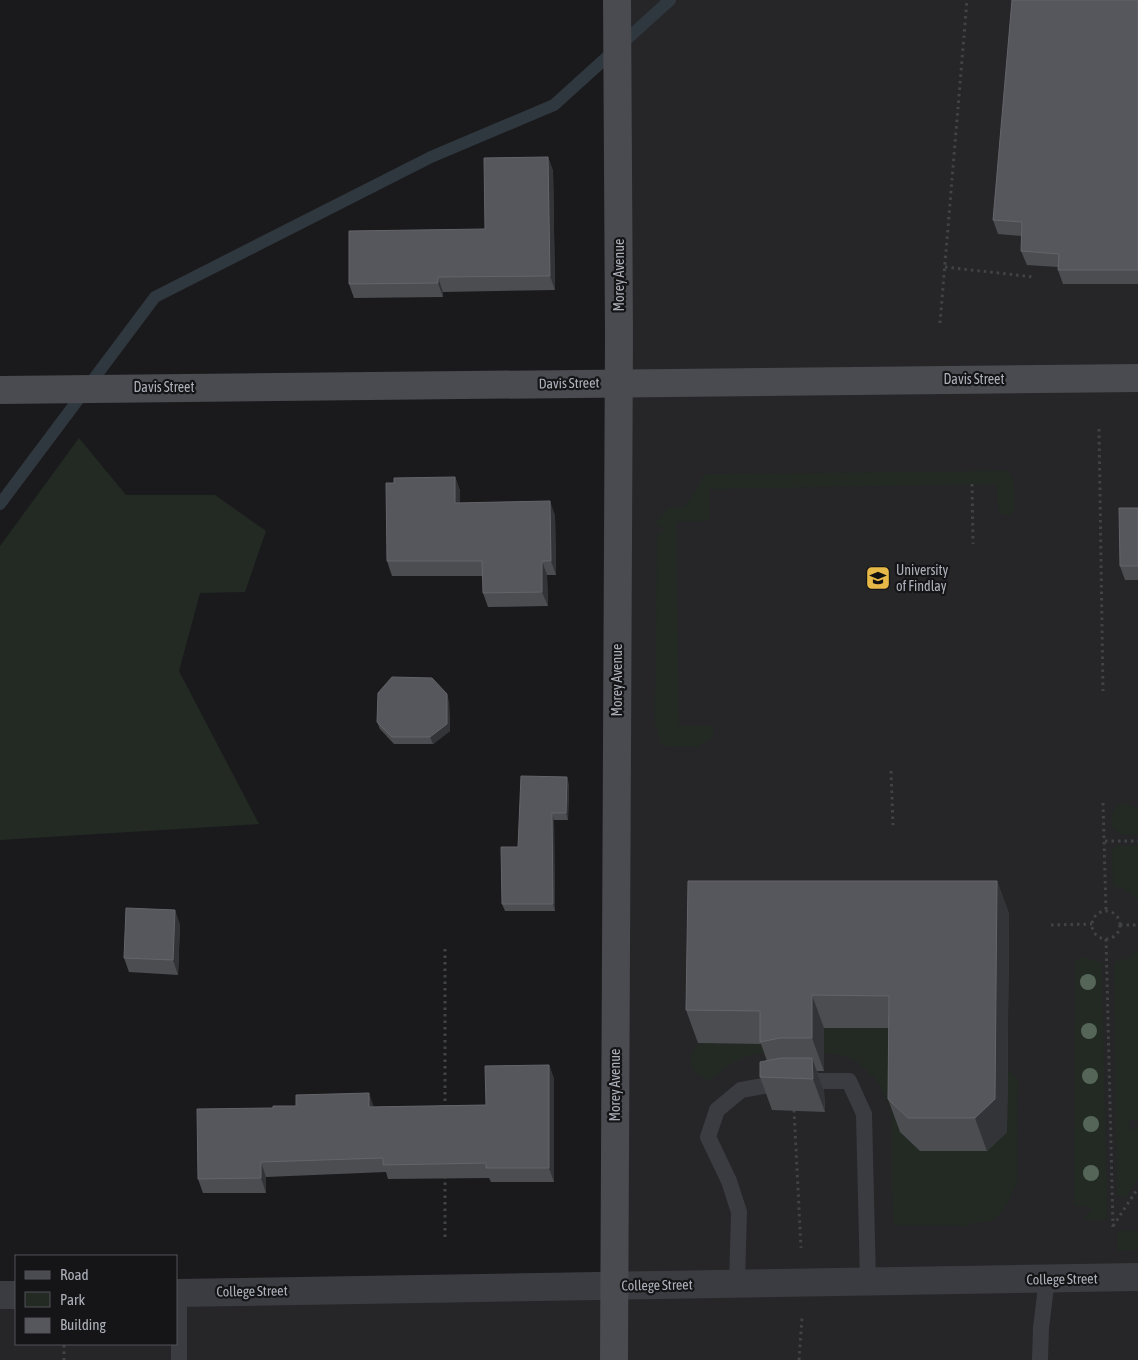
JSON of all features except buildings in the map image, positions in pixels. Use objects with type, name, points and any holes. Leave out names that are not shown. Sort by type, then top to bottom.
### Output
[{"type":"street","name":"Morey Avenue","points":[[614,1360],[619,382],[617,5]]},
{"type":"street","name":"Davis Street","points":[[0,390],[37,388],[1138,378]]},
{"type":"street","name":"College Street","points":[[178,1293],[1138,1277]]},
{"type":"street","points":[[0,1295],[15,1295]]},
{"type":"lane","points":[[738,1284],[739,1212],[729,1181],[708,1137],[717,1110],[741,1090],[792,1082],[849,1082],[864,1114],[868,1282]]},
{"type":"lane","points":[[1040,1360],[1041,1328],[1047,1279]]},
{"type":"lane","points":[[178,1326],[179,1360]]},
{"type":"path","points":[[940,323],[967,0]]},
{"type":"path","points":[[945,267],[1034,277]]},
{"type":"path","points":[[1099,429],[1103,691]]},
{"type":"path","points":[[972,484],[973,544]]},
{"type":"path","points":[[891,771],[893,825]]},
{"type":"path","points":[[1103,803],[1106,911]]},
{"type":"path","points":[[1105,841],[1138,840]]},
{"type":"path","points":[[1106,911],[1115,914],[1120,920],[1117,933],[1111,938],[1106,939],[1098,936],[1092,929],[1092,924],[1094,916],[1106,911]]},
{"type":"path","points":[[1051,925],[1092,924]]},
{"type":"path","points":[[1120,925],[1138,925]]},
{"type":"path","points":[[1106,939],[1113,1227],[1138,1188]]},
{"type":"path","points":[[445,949],[445,1118]]},
{"type":"path","points":[[792,1082],[802,1232],[801,1256]]},
{"type":"path","points":[[445,1168],[445,1238]]},
{"type":"path","points":[[799,1360],[802,1311]]},
{"type":"path","points":[[64,1345],[64,1360]]},
{"type":"shaded area","name":"University of Findlay","points":[[617,0],[1138,0],[1138,1360],[0,1360],[0,1295],[15,1294],[15,1345],[178,1345],[178,1292],[614,1286]]},
{"type":"green space","points":[[79,438],[126,495],[215,495],[266,531],[245,592],[200,593],[179,671],[259,824],[0,840],[0,546]]},
{"type":"green space","points":[[1009,471],[1014,484],[1015,509],[1010,515],[1003,515],[998,509],[997,484],[709,489],[710,518],[703,521],[676,522],[679,726],[713,726],[713,738],[696,747],[662,746],[655,724],[657,534],[663,532],[663,528],[657,525],[657,521],[668,508],[685,507],[705,474]]},
{"type":"green space","points":[[1124,804],[1138,809],[1138,835],[1124,835],[1112,828],[1112,815],[1115,807]]},
{"type":"green space","points":[[1138,845],[1138,900],[1123,889],[1113,887],[1112,850],[1117,846]]},
{"type":"green space","points":[[1138,950],[1138,1122],[1132,1119],[1128,1124],[1134,1130],[1138,1127],[1138,1178],[1126,1197],[1120,1197],[1117,1193],[1114,962],[1128,958]]},
{"type":"green space","points":[[1083,957],[1102,963],[1107,1217],[1102,1220],[1083,1220],[1092,1209],[1074,1205],[1075,961]]},
{"type":"green space","points":[[759,1028],[772,1053],[762,1053],[738,1060],[710,1081],[693,1070],[691,1062],[698,1043],[759,1044]]},
{"type":"green space","points":[[824,1028],[920,1029],[1007,1132],[1008,1069],[1018,1080],[1017,1182],[1006,1204],[995,1218],[983,1223],[970,1223],[969,1226],[894,1225],[892,1116],[888,1103],[876,1079],[856,1061],[844,1056],[824,1053]]},
{"type":"green space","points":[[1138,1231],[1138,1250],[1118,1251],[1118,1232]]},
{"type":"waterway","points":[[0,504],[155,297],[431,157],[554,105],[670,0]]},
{"type":"place","name":"University of Findlay","points":[[878,578]]}]
